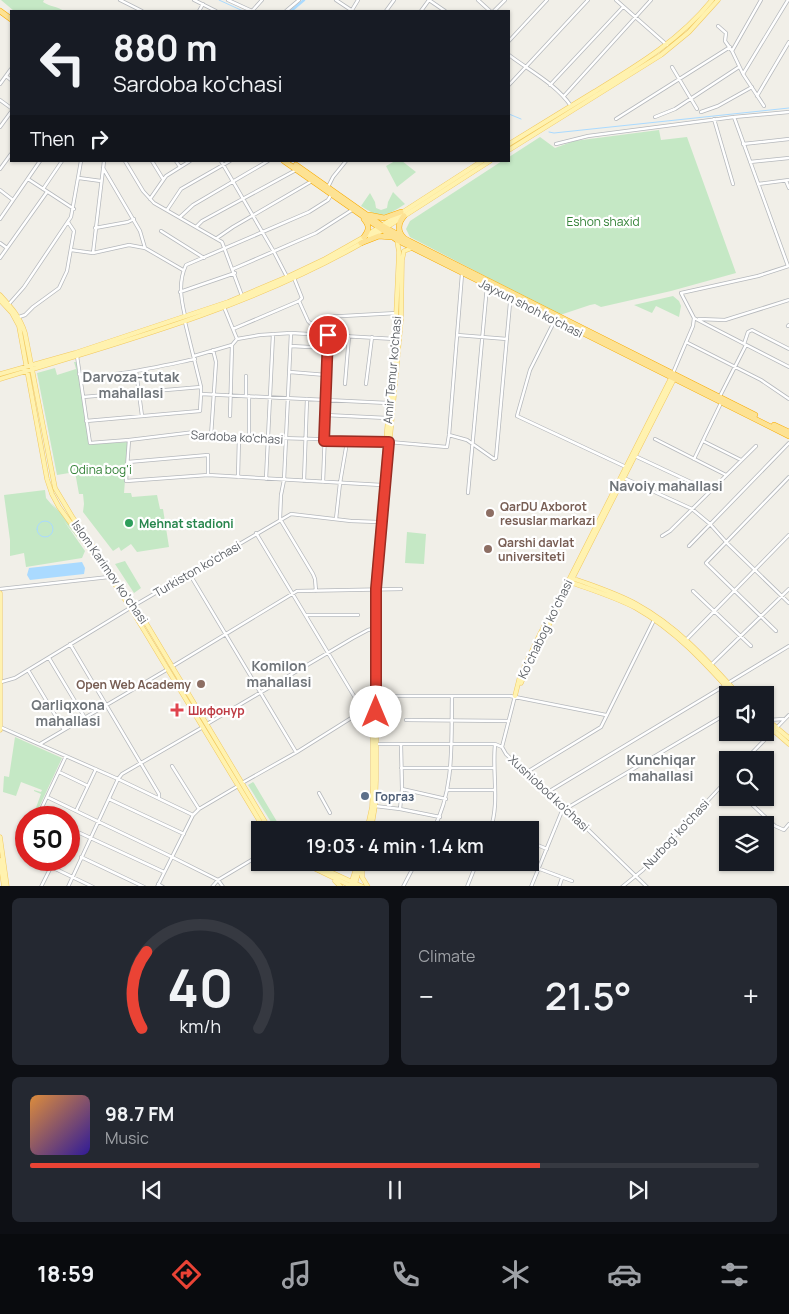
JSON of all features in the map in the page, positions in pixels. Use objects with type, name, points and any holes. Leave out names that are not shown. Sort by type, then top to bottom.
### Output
[{"type":"highway","name":"Jayxun shoh ko'chasi","points":[[285,162],[352,210],[362,214]]},
{"type":"highway","name":"Jayxun shoh ko'chasi","points":[[291,162],[395,239],[673,377],[789,432]]},
{"type":"highway","points":[[362,214],[384,218],[403,214]]},
{"type":"highway","points":[[362,214],[368,225],[368,232],[364,236]]},
{"type":"highway","points":[[403,214],[399,230],[402,236],[409,241]]},
{"type":"highway","name":"Jayxun shoh ko'chasi","points":[[381,228],[558,320]]},
{"type":"highway","points":[[361,244],[379,236],[395,239]]},
{"type":"highway","name":"Jayxun shoh ko'chasi","points":[[720,400],[789,436]]},
{"type":"main road","points":[[650,60],[687,28],[712,0]]},
{"type":"main road","points":[[510,143],[650,60],[689,32],[718,0]]},
{"type":"main road","points":[[510,149],[620,78]]},
{"type":"main road","points":[[403,214],[481,162]]},
{"type":"main road","points":[[0,378],[185,318],[294,278],[361,244],[381,228],[488,162]]},
{"type":"main road","points":[[185,318],[224,307],[242,296],[325,259],[381,228]]},
{"type":"main road","name":"Amir Temur ko'chasi","points":[[369,821],[372,807],[376,696],[374,589],[397,313],[399,252],[395,239]]},
{"type":"main road","name":"Amir Temur ko'chasi","points":[[372,821],[375,806],[372,629],[378,522],[401,320],[402,255],[406,249],[412,248]]},
{"type":"main road","name":"Islom Karimov ko‘chasi","points":[[0,295],[19,317],[25,333],[50,487],[60,507],[132,606],[264,821]]},
{"type":"main road","name":"Islom Karimov ko‘chasi","points":[[0,300],[14,316],[19,326],[30,368]]},
{"type":"main road","points":[[0,374],[77,356],[106,344]]},
{"type":"main road","name":"Ko‘chabog‘ ko‘chasi","points":[[571,580],[673,377]]},
{"type":"main road","name":"Ko‘chabog‘ ko‘chasi","points":[[514,696],[520,676],[536,641],[571,580],[624,478],[627,468],[635,456],[646,430]]},
{"type":"main road","name":"Islom Karimov ko‘chasi","points":[[77,528],[109,576],[132,606]]},
{"type":"main road","points":[[571,580],[627,604],[654,620],[685,641],[728,686]]},
{"type":"main road","points":[[571,580],[635,603],[660,618],[712,664],[726,684]]},
{"type":"main road","points":[[0,591],[0,728]]},
{"type":"main road","points":[[774,728],[789,738]]},
{"type":"main road","points":[[774,728],[789,744]]},
{"type":"main road","name":"Islom Karimov ko‘chasi","points":[[240,784],[260,821]]},
{"type":"main road","points":[[0,837],[5,886]]},
{"type":"main road","points":[[0,860],[5,886]]},
{"type":"main road","points":[[319,871],[353,885],[363,886]]},
{"type":"main road","points":[[326,871],[353,885]]},
{"type":"main road","points":[[353,885],[356,871]]},
{"type":"main road","points":[[353,885],[358,871]]},
{"type":"main road","points":[[362,871],[362,877],[368,886]]},
{"type":"main road","points":[[329,876],[341,886]]},
{"type":"street","points":[[120,0],[138,10]]},
{"type":"street","points":[[194,0],[214,10]]},
{"type":"street","points":[[228,0],[250,10]]},
{"type":"street","points":[[253,10],[262,0]]},
{"type":"street","points":[[287,10],[299,0]]},
{"type":"street","points":[[336,0],[350,10]]},
{"type":"street","points":[[429,0],[444,10]]},
{"type":"street","points":[[478,0],[491,10]]},
{"type":"street","points":[[493,10],[505,0]]},
{"type":"street","points":[[510,39],[547,0]]},
{"type":"street","points":[[510,84],[588,0]]},
{"type":"street","points":[[616,0],[667,45]]},
{"type":"street","points":[[564,96],[651,0]]},
{"type":"street","points":[[732,51],[761,0]]},
{"type":"street","points":[[743,74],[788,0]]},
{"type":"street","points":[[200,10],[203,4]]},
{"type":"street","points":[[550,85],[623,7]]},
{"type":"street","points":[[718,26],[726,33],[725,41],[730,47],[743,74],[764,106]]},
{"type":"street","points":[[757,96],[789,42]]},
{"type":"street","points":[[616,118],[730,47]]},
{"type":"street","points":[[510,56],[564,96],[571,106]]},
{"type":"street","points":[[672,67],[697,109]]},
{"type":"street","points":[[655,117],[675,109],[739,67]]},
{"type":"street","points":[[0,84],[10,71]]},
{"type":"street","points":[[6,76],[10,79]]},
{"type":"street","points":[[701,112],[718,106],[752,87]]},
{"type":"street","points":[[556,144],[588,136],[714,119],[789,112]]},
{"type":"street","points":[[0,127],[10,113]]},
{"type":"street","points":[[734,117],[789,266],[758,276],[682,293],[696,319],[789,366]]},
{"type":"street","points":[[714,119],[734,184]]},
{"type":"street","points":[[743,144],[789,139]]},
{"type":"street","points":[[0,169],[10,155]]},
{"type":"street","points":[[750,162],[789,158]]},
{"type":"street","points":[[0,219],[39,162]]},
{"type":"street","points":[[43,189],[61,162]]},
{"type":"street","points":[[9,304],[24,287],[68,222],[74,209],[81,162]]},
{"type":"street","points":[[93,253],[104,162]]},
{"type":"street","points":[[126,162],[150,199],[222,242],[242,296]]},
{"type":"street","points":[[153,162],[163,180]]},
{"type":"street","points":[[177,162],[180,168]]},
{"type":"street","points":[[150,199],[166,176],[189,162]]},
{"type":"street","points":[[222,162],[287,277]]},
{"type":"street","points":[[167,210],[181,188],[228,162]]},
{"type":"street","points":[[180,217],[193,205],[266,162]]},
{"type":"street","points":[[328,188],[333,177],[345,162]]},
{"type":"street","points":[[103,168],[140,230],[145,248]]},
{"type":"street","points":[[197,226],[202,221],[296,170]]},
{"type":"street","points":[[79,178],[101,181]]},
{"type":"street","points":[[28,179],[74,209]]},
{"type":"street","points":[[758,184],[787,180],[789,188]]},
{"type":"street","points":[[217,238],[312,181]]},
{"type":"street","points":[[0,190],[13,200]]},
{"type":"street","points":[[0,258],[47,192]]},
{"type":"street","points":[[77,356],[86,421],[200,411],[201,387],[180,292],[183,270],[186,265],[309,212],[328,200],[331,195]]},
{"type":"street","points":[[180,292],[234,271],[316,233],[352,210]]},
{"type":"street","points":[[95,228],[128,222],[134,219]]},
{"type":"street","points":[[19,317],[26,315],[33,307],[59,288],[67,272],[74,231],[68,222]]},
{"type":"street","points":[[161,231],[204,258]]},
{"type":"street","points":[[0,243],[8,248]]},
{"type":"street","points":[[71,250],[93,253],[129,245],[145,248],[183,270]]},
{"type":"street","points":[[463,273],[449,435],[467,440],[494,459],[496,458],[506,339],[512,298]]},
{"type":"street","points":[[232,329],[299,301],[302,298],[294,278]]},
{"type":"street","points":[[468,493],[488,286]]},
{"type":"street","points":[[696,319],[725,320],[789,300]]},
{"type":"street","points":[[299,301],[311,324],[311,334]]},
{"type":"street","points":[[224,307],[237,339]]},
{"type":"street","points":[[311,324],[325,317],[397,313]]},
{"type":"street","points":[[673,377],[696,319]]},
{"type":"street","points":[[558,320],[530,370],[517,416],[627,468]]},
{"type":"street","points":[[694,459],[745,344],[748,332],[752,330],[789,349]]},
{"type":"street","points":[[80,374],[89,377],[194,358],[232,345],[237,339],[273,334],[311,334],[395,339]]},
{"type":"street","points":[[266,479],[273,334]]},
{"type":"street","points":[[291,334],[284,480],[280,519],[313,574],[316,591]]},
{"type":"street","points":[[323,482],[328,335]]},
{"type":"street","points":[[457,335],[506,339]]},
{"type":"street","points":[[346,384],[349,336]]},
{"type":"street","points":[[366,384],[372,337]]},
{"type":"street","points":[[686,342],[761,380],[789,399]]},
{"type":"street","points":[[230,416],[232,345]]},
{"type":"street","points":[[291,346],[328,348]]},
{"type":"street","points":[[211,436],[216,362],[213,350]]},
{"type":"street","points":[[136,370],[142,416]]},
{"type":"street","points":[[290,372],[326,375]]},
{"type":"street","points":[[246,376],[248,438]]},
{"type":"street","points":[[83,398],[201,387]]},
{"type":"street","points":[[201,394],[388,403]]},
{"type":"street","points":[[304,481],[307,399]]},
{"type":"street","points":[[325,415],[387,418]]},
{"type":"street","name":"Sardoba ko'chasi","points":[[86,421],[90,443],[196,432],[211,436],[286,440],[387,441],[446,447],[449,435]]},
{"type":"street","points":[[238,477],[239,437]]},
{"type":"street","points":[[655,439],[726,475]]},
{"type":"street","points":[[129,440],[126,481],[208,475],[382,486]]},
{"type":"street","points":[[336,519],[347,441]]},
{"type":"street","points":[[703,441],[741,460]]},
{"type":"street","points":[[689,546],[789,443]]},
{"type":"street","points":[[662,536],[670,531],[756,446]]},
{"type":"street","points":[[128,462],[208,455],[208,475]]},
{"type":"street","points":[[635,456],[710,491]]},
{"type":"street","points":[[776,631],[706,564],[789,477]]},
{"type":"street","points":[[624,478],[692,509],[710,524],[789,603]]},
{"type":"street","name":"Turkiston ko'chasi","points":[[1,682],[15,678],[132,606],[280,519],[294,514],[378,522]]},
{"type":"street","points":[[256,534],[307,615],[363,711]]},
{"type":"street","points":[[685,641],[789,535]]},
{"type":"street","points":[[189,573],[297,752]]},
{"type":"street","points":[[0,591],[109,576]]},
{"type":"street","points":[[40,744],[297,591],[402,589]]},
{"type":"street","points":[[712,664],[789,589]]},
{"type":"street","points":[[693,591],[751,646]]},
{"type":"street","points":[[307,615],[358,615]]},
{"type":"street","points":[[527,772],[600,727],[654,620]]},
{"type":"street","points":[[68,886],[108,798],[122,774],[260,692],[372,629]]},
{"type":"street","points":[[70,644],[159,794],[158,798]]},
{"type":"street","points":[[548,792],[789,646]]},
{"type":"street","points":[[48,658],[85,718]]},
{"type":"street","points":[[28,670],[64,730]]},
{"type":"street","points":[[376,696],[514,696],[606,715]]},
{"type":"street","points":[[439,821],[446,799],[451,768],[452,696]]},
{"type":"street","name":"Ko‘chabog‘ ko‘chasi","points":[[502,747],[514,696]]},
{"type":"street","points":[[163,886],[158,885],[194,815],[199,809],[297,752],[372,705]]},
{"type":"street","points":[[774,728],[789,715]]},
{"type":"street","points":[[539,867],[562,811],[719,718]]},
{"type":"street","points":[[774,719],[784,718]]},
{"type":"street","points":[[406,720],[509,720]]},
{"type":"street","points":[[0,728],[96,769],[194,815]]},
{"type":"street","points":[[753,751],[762,741]]},
{"type":"street","name":"Xusniobod ko'chasi","points":[[374,744],[495,744],[502,747],[506,754],[575,816],[647,886]]},
{"type":"street","points":[[400,809],[402,788],[401,744]]},
{"type":"street","points":[[492,821],[495,744]]},
{"type":"street","points":[[42,806],[66,756]]},
{"type":"street","points":[[172,766],[199,809]]},
{"type":"street","points":[[401,768],[494,768]]},
{"type":"street","points":[[78,806],[96,769]]},
{"type":"street","points":[[59,772],[88,786]]},
{"type":"street","points":[[402,788],[446,799]]},
{"type":"street","name":"Nurbog' ko'chasi","points":[[622,886],[636,877],[719,789]]},
{"type":"street","points":[[448,790],[494,790]]},
{"type":"street","points":[[318,793],[330,813]]},
{"type":"street","points":[[47,797],[66,806]]},
{"type":"street","points":[[108,798],[184,834]]},
{"type":"street","points":[[375,806],[400,809],[441,818]]},
{"type":"street","points":[[754,806],[775,826],[784,830],[789,824]]},
{"type":"street","points":[[80,813],[218,880],[223,886]]},
{"type":"street","points":[[80,833],[164,872]]},
{"type":"street","points":[[539,846],[547,849]]},
{"type":"street","points":[[81,857],[144,886]]},
{"type":"street","points":[[212,886],[218,880],[251,860]]},
{"type":"street","points":[[539,869],[572,882]]},
{"type":"street","points":[[41,886],[49,871]]},
{"type":"street","points":[[59,871],[93,886]]},
{"type":"street","points":[[403,886],[411,871]]},
{"type":"street","points":[[468,886],[474,871]]},
{"type":"street","points":[[530,886],[537,871]]},
{"type":"street","points":[[559,886],[562,878]]},
{"type":"green space","points":[[1,0],[44,0],[43,2],[46,4],[62,10],[13,10]]},
{"type":"green space","name":"Eshon shaxid","points":[[659,130],[661,140],[687,137],[736,273],[671,291],[601,307],[595,304],[590,305],[560,315],[410,237],[406,229],[410,221],[500,162],[510,162],[510,156],[540,137],[555,148],[574,141]]},
{"type":"green space","points":[[393,162],[403,162],[416,172],[397,187],[386,166]]},
{"type":"green space","points":[[393,192],[405,204],[388,214],[378,215],[361,206],[370,193],[376,208],[381,210],[387,208]]},
{"type":"green space","points":[[673,296],[679,301],[681,306],[679,317],[656,306],[652,313],[634,305]]},
{"type":"green space","name":"Odina bog'i","points":[[74,362],[77,362],[89,444],[128,442],[124,493],[131,493],[132,497],[157,495],[160,509],[163,509],[169,547],[137,552],[131,544],[121,551],[119,547],[113,551],[83,512],[83,494],[79,494],[75,472],[57,475],[37,373],[55,368],[57,375],[76,369]]},
{"type":"green space","points":[[45,490],[46,498],[62,514],[88,551],[64,521],[85,551],[82,558],[26,567],[24,553],[10,556],[10,540],[4,495]]},
{"type":"green space","points":[[407,532],[426,534],[424,564],[405,563]]},
{"type":"green space","points":[[125,561],[141,588],[134,593],[115,564]]},
{"type":"green space","points":[[15,737],[62,758],[40,806],[37,806],[41,794],[34,790],[41,792],[42,790],[21,782],[16,796],[3,792],[4,776],[9,777]]},
{"type":"green space","points":[[253,782],[277,821],[270,821],[248,785]]},
{"type":"water","points":[[82,562],[85,568],[84,574],[30,580],[27,575],[29,568]]},
{"type":"waterway","points":[[219,0],[241,10]]},
{"type":"waterway","points":[[292,10],[304,0]]},
{"type":"waterway","points":[[549,132],[789,108]]},
{"type":"waterway","points":[[510,114],[521,119]]},
{"type":"waterway","points":[[45,521],[53,529],[45,537],[37,529],[45,521]]},
{"type":"place","name":"QarDU Axborot resuslar markazi","points":[[490,513]]},
{"type":"place","name":"Mehnat stadioni","points":[[129,523]]},
{"type":"place","name":"Qarshi davlat universiteti","points":[[488,549]]},
{"type":"place","name":"Open Web Academy","points":[[201,684]]},
{"type":"place","name":"Шифонур","points":[[177,710]]},
{"type":"place","name":"Горгаз","points":[[365,796]]},
{"type":"district","name":"Darvoza-tutak mahallasi","points":[[131,384]]},
{"type":"district","name":"Navoiy mahallasi","points":[[666,485]]},
{"type":"district","name":"Komilon mahallasi","points":[[279,674]]},
{"type":"district","name":"Qarliqxona mahallasi","points":[[68,712]]},
{"type":"district","name":"Kunchiqar mahallasi","points":[[661,768]]},
{"type":"route","points":[[328,335],[324,441],[389,442],[376,589],[376,712]]}]
